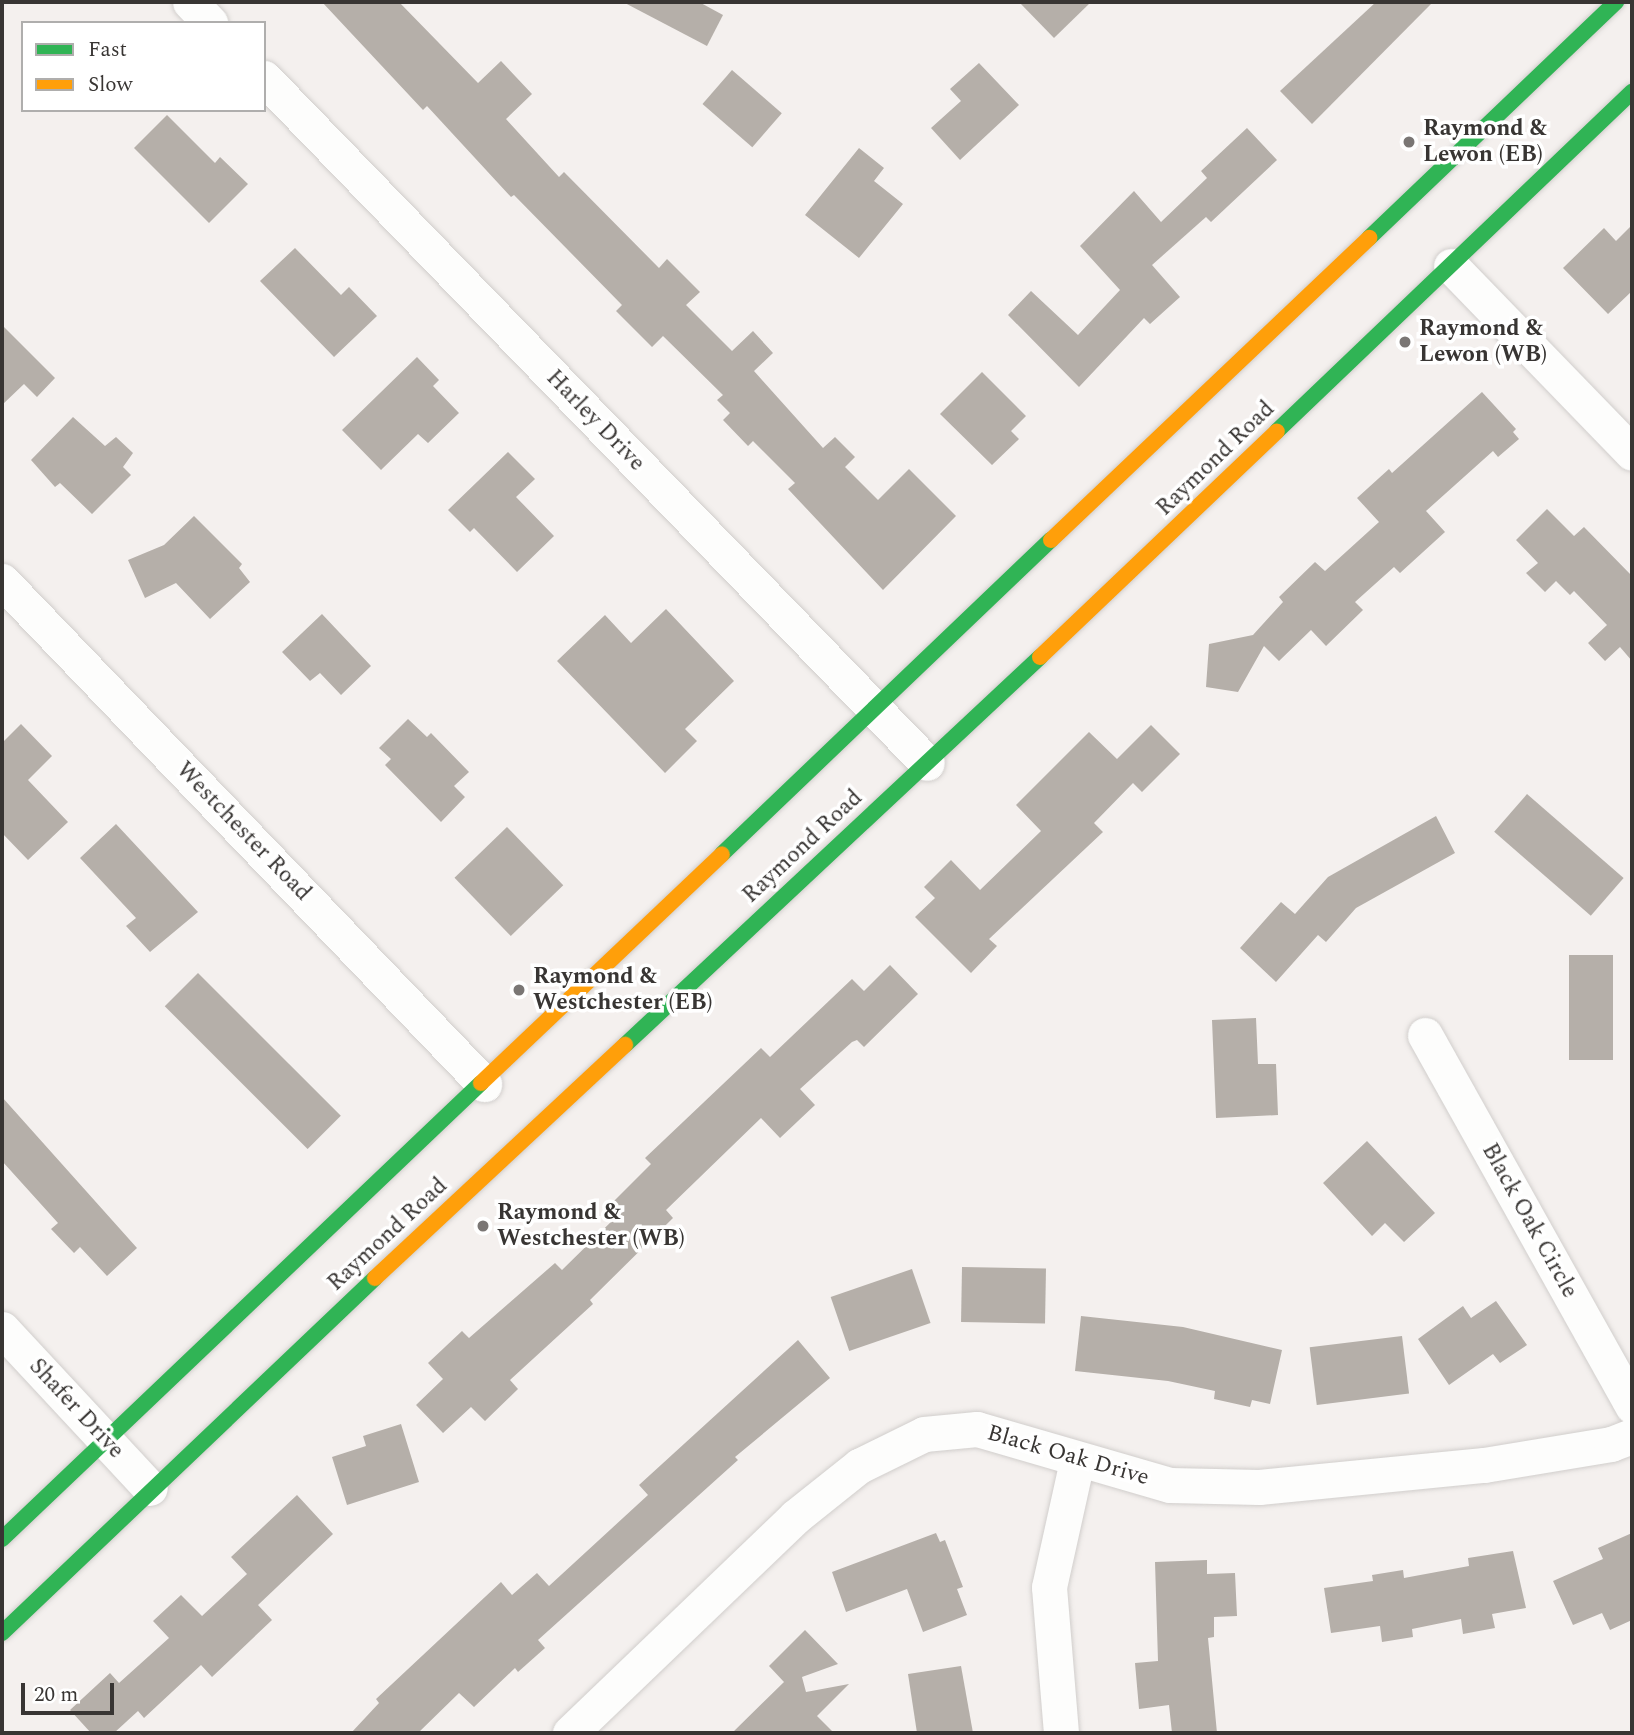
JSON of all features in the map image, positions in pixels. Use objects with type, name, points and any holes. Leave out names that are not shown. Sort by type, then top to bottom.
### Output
[{"type":"main road","name":"Raymond Road","points":[[2,1539],[484,1084],[1616,2]]},
{"type":"main road","name":"Raymond Road","points":[[2,1633],[150,1488],[927,763],[1632,92]]},
{"type":"street","points":[[190,2],[208,21]]},
{"type":"street","name":"Harley Drive","points":[[266,80],[927,763]]},
{"type":"street","points":[[1451,266],[1632,453]]},
{"type":"street","name":"Westchester Road","points":[[2,581],[484,1084]]},
{"type":"street","name":"Black Oak Circle","points":[[1425,1035],[1632,1406]]},
{"type":"street","name":"Shafer Drive","points":[[2,1329],[150,1488]]},
{"type":"street","name":"Black Oak Drive","points":[[570,1733],[795,1517],[859,1466],[924,1434],[977,1429],[1077,1461],[1170,1485],[1259,1487],[1484,1465],[1611,1444],[1632,1436]]},
{"type":"street","points":[[1061,1733],[1049,1587],[1077,1461]]},
{"type":"building","points":[[322,2],[399,2],[478,83],[501,61],[532,94],[506,119],[559,177],[564,172],[659,268],[667,259],[700,292],[686,305],[732,351],[753,331],[773,353],[754,371],[823,448],[835,437],[855,457],[845,467],[878,500],[909,469],[956,516],[883,590],[788,489],[795,483],[753,441],[748,446],[723,420],[730,413],[717,400],[723,395],[663,336],[652,347],[616,311],[622,305],[514,195],[511,197],[427,106],[423,110]]},
{"type":"building","points":[[623,2],[699,2],[723,15],[707,46]]},
{"type":"building","points":[[1019,2],[1091,2],[1054,38]]},
{"type":"building","points":[[1376,2],[1433,2],[1312,124],[1280,91]]},
{"type":"building","points":[[979,63],[1019,105],[960,160],[931,128],[961,101],[950,89]]},
{"type":"building","points":[[732,70],[782,113],[752,147],[702,104]]},
{"type":"building","points":[[167,115],[215,163],[220,157],[248,184],[209,223],[134,148]]},
{"type":"building","points":[[1247,128],[1277,160],[1211,222],[1206,217],[1152,265],[1180,297],[1150,324],[1144,318],[1079,387],[1008,315],[1031,291],[1078,335],[1120,290],[1080,246],[1134,191],[1161,222],[1207,178],[1201,171]]},
{"type":"building","points":[[859,148],[884,168],[874,181],[903,204],[859,258],[805,215]]},
{"type":"building","points":[[1632,225],[1632,291],[1608,314],[1563,268],[1604,228],[1616,241]]},
{"type":"building","points":[[295,248],[341,295],[349,287],[377,316],[334,357],[260,281]]},
{"type":"building","points":[[2,325],[55,378],[37,397],[24,384],[2,405]]},
{"type":"building","points":[[417,357],[439,380],[433,386],[459,413],[428,443],[418,434],[381,470],[342,430]]},
{"type":"building","points":[[982,372],[1026,416],[1011,431],[1019,439],[992,465],[940,414]]},
{"type":"building","points":[[1482,392],[1516,429],[1513,432],[1519,439],[1498,457],[1493,451],[1426,511],[1445,532],[1400,573],[1394,567],[1355,602],[1363,610],[1326,646],[1311,630],[1279,661],[1264,646],[1238,692],[1206,687],[1209,644],[1253,635],[1283,602],[1279,597],[1315,562],[1325,571],[1379,522],[1357,498],[1389,469],[1392,473]]},
{"type":"building","points":[[73,417],[105,446],[116,437],[133,453],[123,467],[131,475],[92,514],[60,483],[55,487],[31,460]]},
{"type":"building","points":[[508,452],[535,479],[516,497],[554,536],[517,572],[474,528],[470,532],[448,510]]},
{"type":"building","points":[[1547,509],[1574,536],[1584,527],[1632,576],[1632,661],[1620,647],[1605,661],[1588,643],[1607,625],[1574,591],[1570,595],[1556,581],[1545,592],[1526,573],[1538,563],[1516,540]]},
{"type":"building","points":[[194,516],[242,564],[239,568],[250,582],[210,619],[176,583],[145,598],[128,560],[164,545]]},
{"type":"building","points":[[666,609],[734,681],[685,729],[697,741],[665,773],[557,661],[605,615],[631,643]]},
{"type":"building","points":[[322,614],[371,666],[341,695],[320,673],[310,681],[282,652]]},
{"type":"building","points":[[408,719],[427,737],[431,733],[469,772],[454,786],[465,797],[441,822],[385,765],[391,759],[379,748]]},
{"type":"building","points":[[21,724],[52,756],[28,780],[68,822],[28,860],[2,833],[2,743]]},
{"type":"building","points":[[1151,725],[1180,754],[1142,792],[1133,783],[1094,823],[1103,832],[989,939],[997,946],[971,973],[915,917],[935,898],[924,887],[951,860],[980,890],[1041,831],[1016,805],[1089,732],[1117,759]]},
{"type":"building","points":[[1527,794],[1624,878],[1591,916],[1494,832]]},
{"type":"building","points":[[1436,816],[1455,853],[1356,908],[1326,942],[1318,935],[1276,982],[1240,948],[1281,902],[1295,914],[1328,877]]},
{"type":"building","points":[[116,824],[198,912],[150,952],[126,926],[136,918],[80,858]]},
{"type":"building","points":[[507,827],[563,885],[511,936],[454,878]]},
{"type":"building","points":[[1569,955],[1613,955],[1613,1060],[1569,1060]]},
{"type":"building","points":[[890,965],[918,994],[864,1047],[857,1040],[852,1042],[800,1089],[815,1105],[780,1138],[761,1118],[666,1210],[673,1218],[590,1300],[593,1304],[510,1380],[518,1389],[485,1421],[471,1407],[443,1433],[416,1405],[443,1379],[428,1363],[462,1331],[469,1338],[555,1263],[562,1270],[619,1214],[610,1205],[651,1164],[645,1158],[761,1048],[770,1057],[852,979],[864,991]]},
{"type":"building","points":[[198,973],[341,1116],[308,1149],[165,1006]]},
{"type":"building","points":[[1256,1018],[1258,1064],[1276,1064],[1278,1115],[1216,1118],[1212,1020]]},
{"type":"building","points":[[2,1097],[137,1248],[107,1276],[80,1247],[74,1253],[51,1229],[58,1223],[2,1161]]},
{"type":"building","points":[[1367,1141],[1435,1213],[1404,1242],[1385,1223],[1372,1236],[1323,1183]]},
{"type":"building","points":[[962,1267],[1046,1268],[1045,1323],[961,1322]]},
{"type":"building","points":[[912,1269],[931,1323],[849,1351],[831,1297]]},
{"type":"building","points":[[1496,1301],[1527,1345],[1500,1363],[1493,1354],[1449,1385],[1418,1339],[1463,1306],[1471,1318]]},
{"type":"building","points":[[1081,1316],[1183,1327],[1282,1350],[1270,1404],[1252,1400],[1250,1407],[1214,1399],[1215,1391],[1168,1381],[1075,1371]]},
{"type":"building","points":[[1402,1336],[1409,1394],[1317,1405],[1310,1347]]},
{"type":"building","points":[[798,1340],[830,1378],[735,1457],[738,1460],[538,1640],[545,1648],[518,1672],[515,1668],[474,1707],[459,1693],[418,1733],[351,1733],[379,1703],[376,1699],[501,1582],[512,1595],[537,1573],[549,1586],[648,1495],[639,1485]]},
{"type":"building","points":[[401,1424],[419,1482],[347,1505],[332,1457],[366,1446],[363,1436]]},
{"type":"building","points":[[297,1495],[333,1534],[258,1605],[272,1620],[212,1677],[201,1665],[144,1718],[138,1711],[114,1733],[91,1733],[70,1710],[110,1673],[119,1683],[169,1638],[153,1621],[181,1595],[202,1616],[247,1574],[231,1557]]},
{"type":"building","points":[[936,1533],[940,1542],[945,1540],[963,1587],[957,1589],[967,1615],[923,1632],[907,1589],[846,1612],[832,1572]]},
{"type":"building","points":[[1632,1533],[1632,1620],[1610,1630],[1602,1613],[1573,1625],[1553,1581],[1603,1559],[1598,1548]]},
{"type":"building","points":[[1513,1551],[1526,1608],[1492,1614],[1495,1628],[1463,1634],[1461,1619],[1412,1629],[1413,1637],[1382,1642],[1380,1626],[1331,1633],[1324,1588],[1373,1581],[1372,1575],[1403,1570],[1404,1578],[1469,1566],[1468,1558]]},
{"type":"building","points":[[1207,1560],[1207,1574],[1235,1573],[1237,1616],[1214,1617],[1214,1637],[1208,1638],[1217,1733],[1172,1733],[1169,1705],[1139,1709],[1135,1663],[1158,1661],[1155,1562]]},
{"type":"building","points":[[805,1630],[838,1664],[802,1677],[806,1692],[849,1684],[817,1716],[834,1733],[732,1733],[784,1682],[769,1666]]},
{"type":"building","points":[[961,1666],[973,1733],[917,1733],[908,1674]]},
{"type":"traffic: fast","points":[[1369,238],[1616,2]]},
{"type":"traffic: fast","points":[[1277,431],[1632,92]]},
{"type":"traffic: fast","points":[[722,854],[1051,540]]},
{"type":"traffic: fast","points":[[625,1045],[1040,657]]},
{"type":"traffic: fast","points":[[2,1539],[481,1083]]},
{"type":"traffic: fast","points":[[2,1633],[375,1278]]},
{"type":"traffic: slow","points":[[1051,540],[1369,238]]},
{"type":"traffic: slow","points":[[1040,657],[1277,431]]},
{"type":"traffic: slow","points":[[481,1083],[722,854]]},
{"type":"traffic: slow","points":[[375,1278],[625,1045]]},
{"type":"place","name":"Raymond & Lewon (EB)","points":[[1409,142]]},
{"type":"place","name":"Raymond & Lewon (WB)","points":[[1405,342]]},
{"type":"place","name":"Raymond & Westchester (EB)","points":[[519,990]]},
{"type":"place","name":"Raymond & Westchester (WB)","points":[[483,1226]]}]
